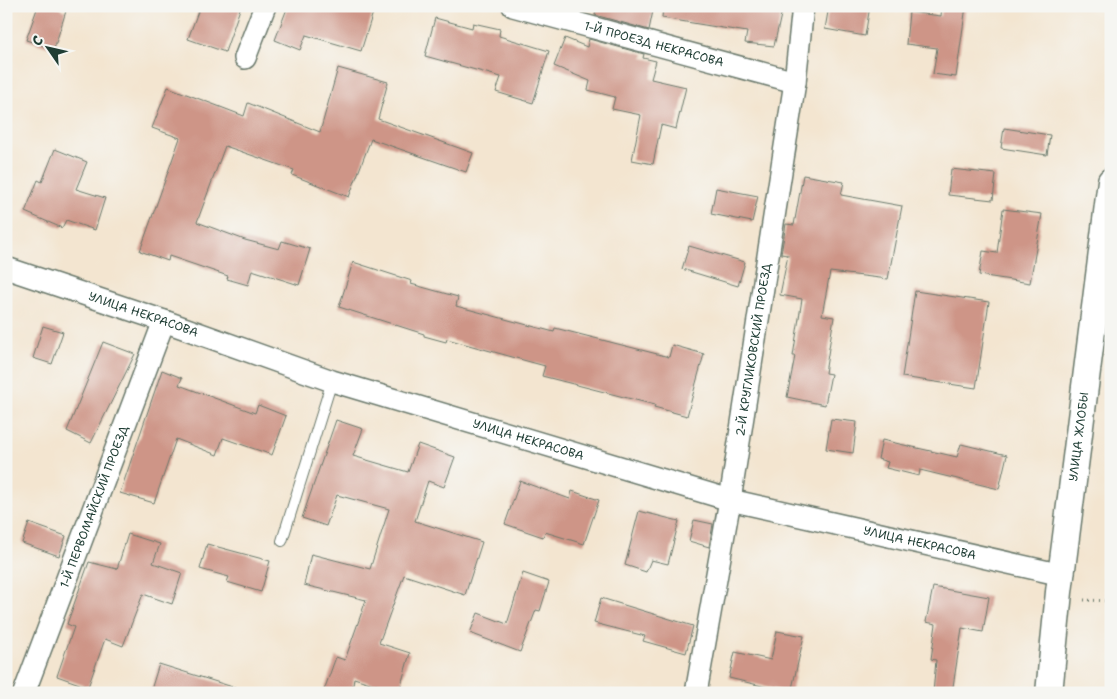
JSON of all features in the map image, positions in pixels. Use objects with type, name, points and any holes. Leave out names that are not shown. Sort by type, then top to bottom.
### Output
[{"type":"street","points":[[245,58],[265,6]]},
{"type":"street","name":"1-Й ПРОЕЗД НЕКРАСОВА","points":[[513,6],[795,82]]},
{"type":"street","name":"2-Й КРУГЛИКОВСКИЙ ПРОЕЗД","points":[[696,693],[730,500],[795,82],[803,6]]},
{"type":"street","name":"УЛИЦА ЖЛОБЫ","points":[[1049,693],[1111,181]]},
{"type":"street","name":"УЛИЦА НЕКРАСОВА","points":[[6,268],[164,321],[332,381],[730,500],[1062,575]]},
{"type":"street","name":"1-Й ПЕРВОМАЙСКИЙ ПРОЕЗД","points":[[24,693],[164,321]]},
{"type":"lane","points":[[282,541],[332,381]]},
{"type":"building","points":[[38,6],[53,6],[66,11],[54,49],[26,40]]},
{"type":"building","points":[[200,6],[241,6],[225,52],[188,39]]},
{"type":"building","points":[[288,6],[375,6],[361,51],[306,35],[300,50],[275,40]]},
{"type":"building","points":[[597,6],[654,6],[649,30],[595,15]]},
{"type":"building","points":[[663,6],[783,6],[774,46],[745,43],[747,32],[662,18]]},
{"type":"building","points":[[829,6],[870,6],[865,36],[825,29]]},
{"type":"building","points":[[942,6],[966,6],[956,77],[933,74],[937,48],[906,44],[909,12],[941,16]]},
{"type":"building","points":[[435,18],[472,28],[473,23],[500,29],[499,36],[549,51],[533,103],[496,92],[501,77],[425,56]]},
{"type":"building","points":[[565,38],[587,47],[589,39],[644,54],[643,58],[656,61],[651,79],[686,87],[676,129],[661,125],[653,164],[632,160],[641,115],[612,109],[615,97],[588,90],[590,81],[554,66]]},
{"type":"building","points":[[338,68],[388,82],[378,119],[473,153],[466,172],[371,139],[349,197],[292,175],[294,170],[225,146],[197,222],[245,240],[279,249],[282,241],[310,249],[299,285],[252,270],[248,285],[227,279],[228,276],[169,256],[168,261],[140,251],[180,138],[152,128],[168,87],[244,116],[248,103],[320,132]]},
{"type":"building","points":[[1004,128],[1050,135],[1047,155],[1001,148]]},
{"type":"building","points":[[55,149],[87,162],[76,189],[105,198],[95,230],[66,220],[62,228],[25,212],[38,180],[42,182]]},
{"type":"building","points":[[951,169],[996,174],[993,200],[948,195]]},
{"type":"building","points":[[803,175],[844,182],[841,195],[902,206],[888,279],[830,272],[822,315],[834,317],[825,373],[831,374],[825,405],[787,397],[795,356],[793,356],[802,299],[780,295],[788,255],[781,254],[786,224],[794,225]]},
{"type":"building","points":[[716,188],[758,196],[752,222],[711,214]]},
{"type":"building","points":[[1003,209],[1042,214],[1030,283],[979,275],[983,251],[997,253]]},
{"type":"building","points":[[689,246],[745,262],[738,286],[682,269]]},
{"type":"building","points":[[353,262],[412,281],[411,284],[458,297],[456,306],[554,332],[555,328],[669,357],[672,345],[704,354],[687,416],[654,407],[655,405],[542,376],[545,366],[447,339],[446,342],[424,336],[424,334],[339,307]]},
{"type":"building","points":[[915,291],[989,302],[976,388],[902,377]]},
{"type":"building","points":[[43,326],[63,332],[52,364],[33,358]]},
{"type":"building","points":[[103,342],[135,354],[91,443],[67,431]]},
{"type":"building","points":[[162,370],[182,378],[179,385],[255,413],[258,405],[286,416],[272,455],[223,438],[217,455],[176,439],[154,503],[120,493]]},
{"type":"building","points":[[831,419],[857,422],[853,453],[826,449]]},
{"type":"building","points":[[336,420],[363,429],[353,456],[408,472],[418,444],[455,457],[444,487],[428,481],[415,521],[482,542],[465,595],[404,575],[379,643],[410,653],[399,692],[354,678],[352,693],[323,693],[336,657],[345,660],[366,600],[304,585],[311,554],[370,569],[389,509],[337,495],[326,526],[302,518]]},
{"type":"building","points":[[882,440],[957,457],[961,444],[1007,455],[999,489],[920,470],[919,476],[886,468],[888,462],[878,459]]},
{"type":"building","points":[[520,481],[570,499],[572,491],[599,500],[584,544],[545,532],[543,537],[505,524]]},
{"type":"building","points":[[639,511],[679,521],[668,564],[651,560],[646,572],[625,565]]},
{"type":"building","points":[[694,520],[713,524],[709,547],[689,541]]},
{"type":"building","points":[[29,523],[66,536],[59,556],[22,543]]},
{"type":"building","points":[[128,534],[160,544],[153,563],[182,573],[172,604],[143,594],[123,646],[105,639],[88,687],[57,676],[74,627],[67,624],[89,562],[117,569]]},
{"type":"building","points":[[207,544],[270,561],[261,592],[227,582],[229,577],[200,569]]},
{"type":"building","points":[[523,573],[549,582],[540,611],[536,610],[520,652],[470,633],[478,613],[507,624]]},
{"type":"building","points":[[933,587],[989,597],[983,632],[962,628],[952,693],[933,693],[936,660],[931,659],[936,624],[926,622]]},
{"type":"building","points":[[601,598],[693,626],[686,653],[643,641],[645,636],[594,623]]},
{"type":"building","points":[[777,631],[804,636],[791,693],[729,678],[735,652],[771,660]]},
{"type":"building","points":[[159,664],[236,688],[235,693],[150,693]]}]
